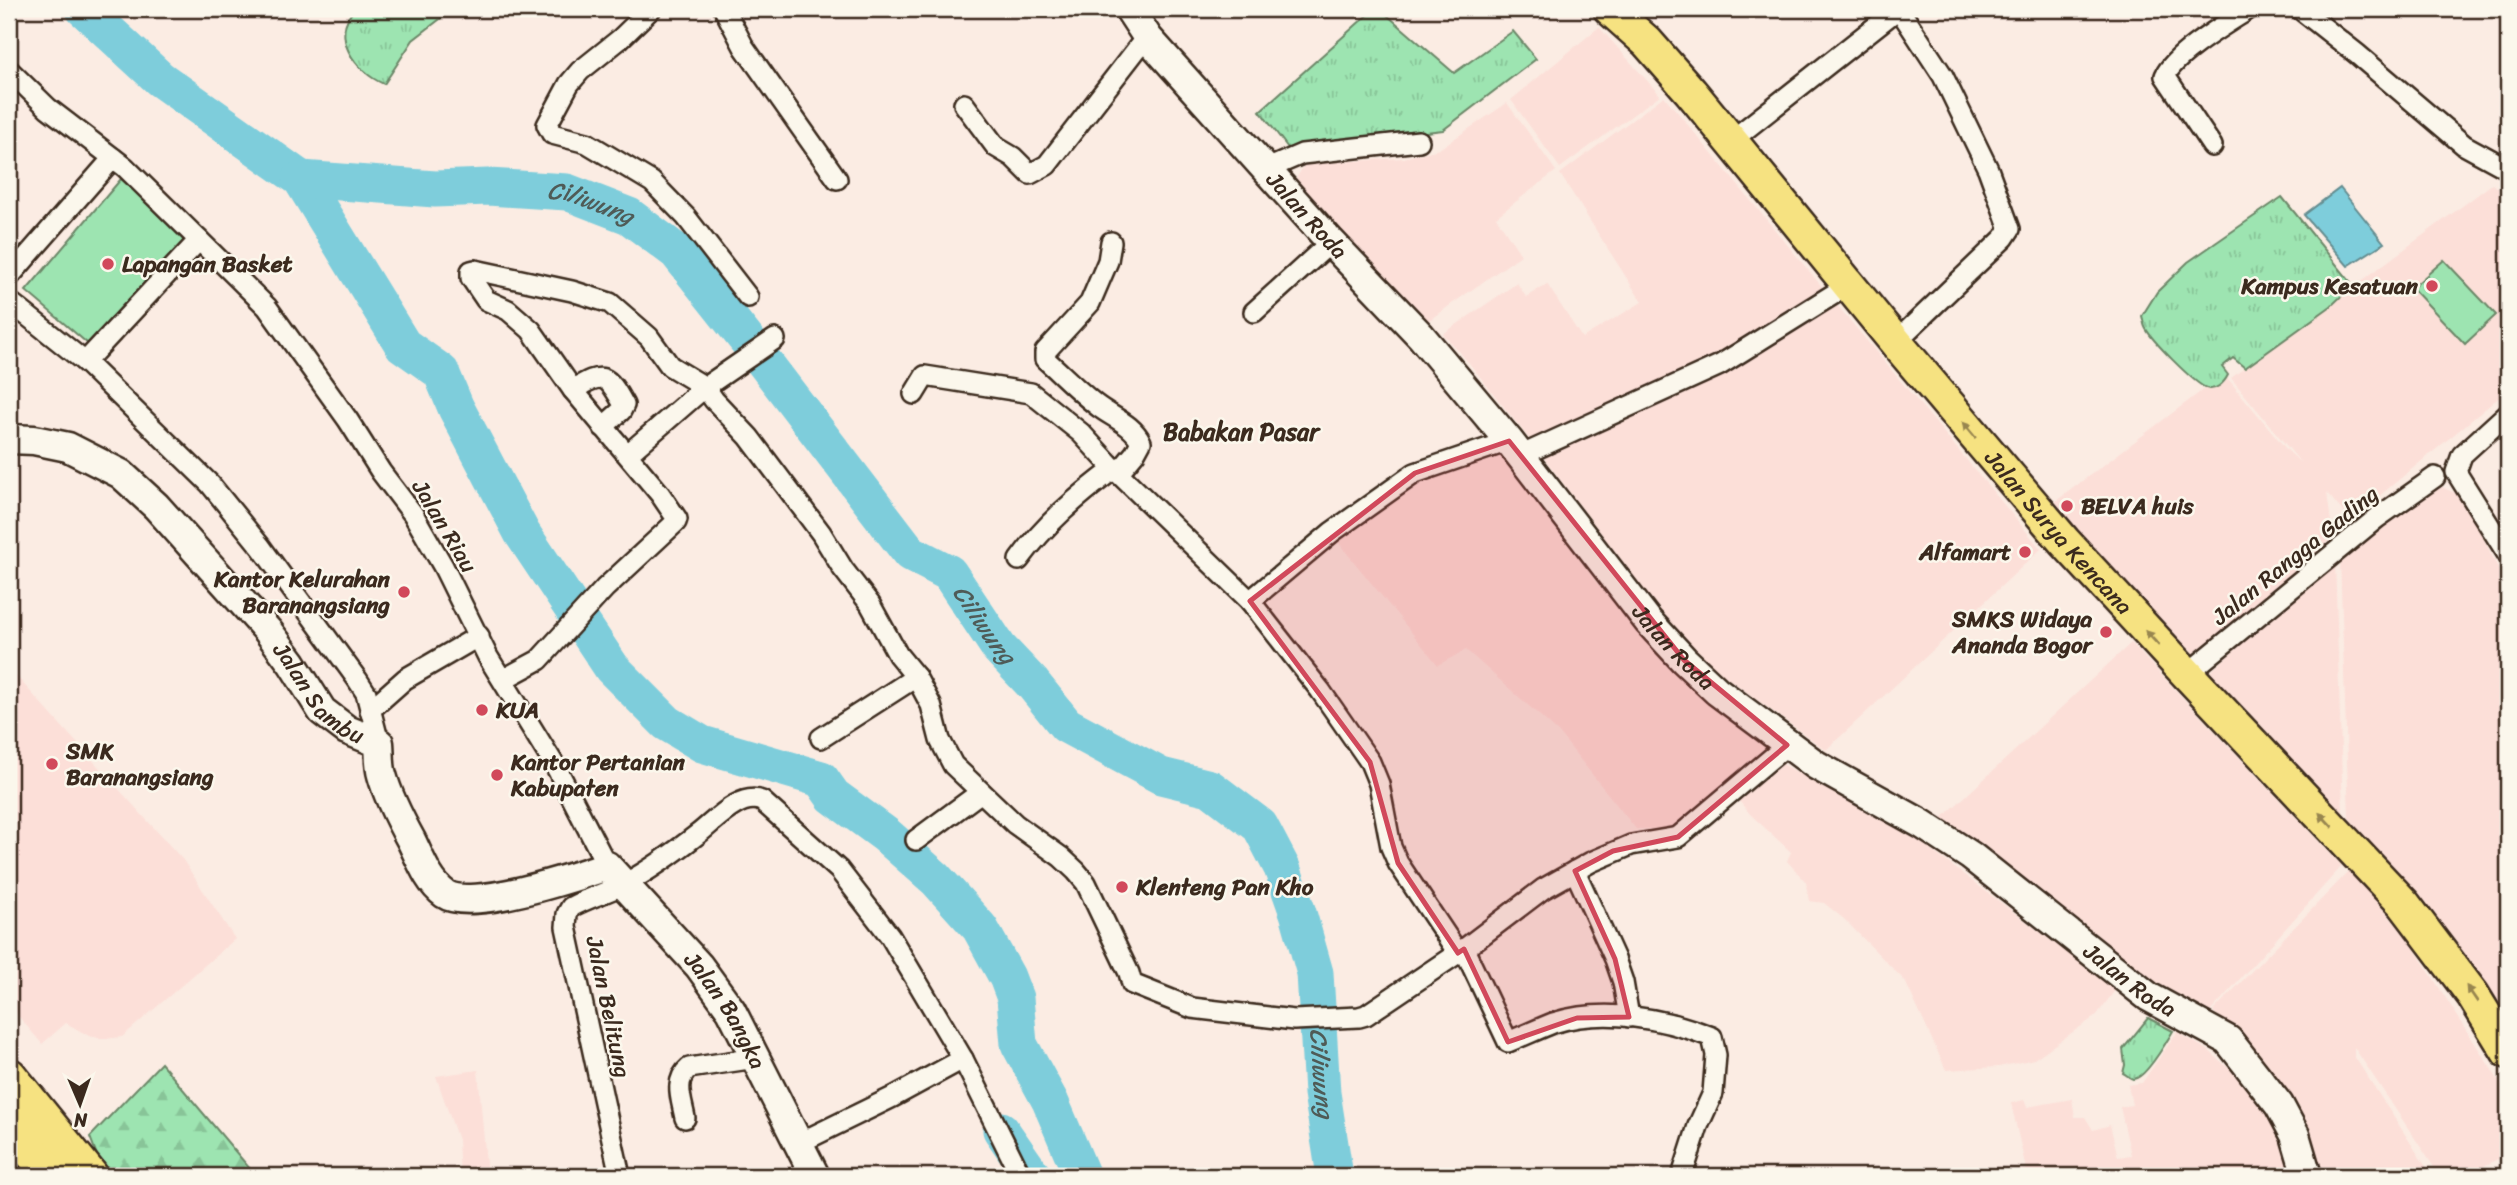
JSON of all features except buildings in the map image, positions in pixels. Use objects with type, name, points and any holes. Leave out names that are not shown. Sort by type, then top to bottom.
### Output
[{"type":"highway","points":[[9,1076],[24,1134],[53,1176]]},
{"type":"highway","points":[[24,1134],[90,1176]]},
{"type":"main road","name":"Jalan Surya Kencana","points":[[1610,9],[1647,42],[1732,141],[2007,475],[2187,674],[2404,904],[2473,995],[2508,1052]]},
{"type":"street","points":[[651,9],[569,83],[547,125],[552,134],[587,143],[652,181],[686,217],[748,297]]},
{"type":"street","points":[[724,9],[744,47],[838,179]]},
{"type":"street","name":"Jalan Roda","points":[[1129,9],[1147,36],[1331,242],[1421,336],[1515,448],[1648,621],[1684,660],[1717,691],[1816,765],[1922,824],[1971,856],[2149,998],[2228,1040],[2280,1105],[2295,1135],[2307,1176]]},
{"type":"street","points":[[1732,141],[1898,9],[1942,76],[1988,169],[2010,229],[2004,238],[1905,333],[1898,345]]},
{"type":"street","points":[[2212,146],[2165,80],[2165,76],[2170,67],[2197,44],[2249,9]]},
{"type":"street","points":[[2300,9],[2464,145],[2508,169]]},
{"type":"street","points":[[964,104],[996,148],[1013,157],[1033,174],[1047,165],[1147,36]]},
{"type":"street","name":"Jalan Riau","points":[[9,70],[48,108],[113,158],[267,307],[413,514],[488,657],[557,769],[616,875]]},
{"type":"street","points":[[1267,169],[1302,154],[1419,141]]},
{"type":"street","points":[[9,277],[113,158]]},
{"type":"street","points":[[85,362],[199,240]]},
{"type":"street","points":[[1020,560],[1037,535],[1071,502],[1116,470],[1135,453],[1141,442],[1136,432],[1100,407],[1045,359],[1045,352],[1083,312],[1097,292],[1108,261],[1111,242]]},
{"type":"street","points":[[1254,312],[1331,242]]},
{"type":"street","points":[[503,680],[539,660],[593,602],[677,521],[668,505],[628,454],[573,390],[531,330],[508,310],[486,300],[471,278],[471,271],[475,270],[600,298],[618,309],[649,337],[670,366],[705,387],[749,437],[870,604],[898,655],[916,677],[931,705],[940,740],[953,765],[1015,824],[1076,871],[1086,883],[1132,984],[1192,1008],[1294,1020],[1366,1015],[1461,951],[1543,889],[1613,851],[1678,836],[1787,745]]},
{"type":"street","points":[[1250,601],[1332,532],[1415,473],[1515,448],[1720,365],[1850,284]]},
{"type":"street","points":[[9,301],[85,362],[188,461],[231,510],[357,678],[366,693],[379,743]]},
{"type":"street","points":[[628,454],[705,387],[775,339]]},
{"type":"street","points":[[573,390],[591,378],[598,376],[606,379],[624,405],[603,427]]},
{"type":"street","points":[[914,394],[925,376],[1003,390],[1027,391],[1080,433],[1250,601],[1320,690],[1370,762],[1379,785],[1391,847],[1398,863],[1461,951],[1508,1042],[1554,1023],[1617,1015],[1681,1027],[1712,1037],[1716,1055],[1713,1093],[1698,1126],[1682,1176]]},
{"type":"street","points":[[2508,413],[2462,455],[2456,472],[2508,555]]},
{"type":"street","name":"Jalan Sambu","points":[[9,439],[34,440],[68,447],[121,474],[156,506],[268,631],[322,711],[347,730],[379,743],[382,775],[405,829],[431,881],[447,895],[466,899],[505,894],[567,880],[616,875]]},
{"type":"street","name":"Jalan Rangga Gading","points":[[2187,674],[2377,518],[2435,477]]},
{"type":"street","points":[[370,710],[405,679],[479,636]]},
{"type":"street","points":[[821,737],[916,677]]},
{"type":"street","points":[[916,840],[981,792]]},
{"type":"street","points":[[616,875],[663,861],[745,799],[755,798],[762,801],[839,870],[881,925],[963,1059],[1021,1176]]},
{"type":"street","points":[[1575,871],[1615,959],[1623,982],[1629,1017]]},
{"type":"street","name":"Jalan Bangka","points":[[616,875],[706,976],[731,1010],[815,1176]]},
{"type":"street","name":"Jalan Belitung","points":[[616,875],[571,907],[567,914],[566,927],[620,1176]]},
{"type":"street","points":[[685,1118],[679,1083],[682,1074],[689,1068],[756,1058]]},
{"type":"street","points":[[799,1143],[963,1059]]},
{"type":"highlighted area","points":[[1509,441],[1684,660],[1787,745],[1678,837],[1613,851],[1575,871],[1615,959],[1629,1017],[1577,1018],[1508,1042],[1464,949],[1458,953],[1398,863],[1370,762],[1250,601],[1415,473]]},
{"type":"shaded area","points":[[1599,27],[1660,95],[1560,168],[1511,100]]},
{"type":"shaded area","points":[[1664,96],[1828,294],[1739,353],[1534,445],[1443,334],[1517,283],[1526,297],[1547,284],[1582,338],[1642,302],[1560,174]]},
{"type":"shaded area","points":[[1507,103],[1556,171],[1496,217],[1521,255],[1425,323],[1295,180],[1305,164],[1404,158],[1439,149]]},
{"type":"shaded area","points":[[2492,184],[2508,194],[2508,390],[2350,520],[2327,493],[2333,537],[2197,657],[2052,504],[2224,374],[2301,463],[2231,378]]},
{"type":"shaded area","points":[[1831,298],[2041,549],[1826,750],[1701,659],[1660,612],[1541,454]]},
{"type":"shaded area","points":[[1506,451],[1595,581],[1673,667],[1774,753],[1684,828],[1636,829],[1558,732],[1466,650],[1438,665],[1337,541],[1412,485]]},
{"type":"shaded area","points":[[2442,487],[2463,497],[2508,588],[2508,1030],[2467,967],[2349,818],[2340,558],[2405,503]]},
{"type":"shaded area","points":[[2335,560],[2343,813],[2210,672]]},
{"type":"shaded area","points":[[2131,643],[2342,866],[2210,1012],[2160,988],[1942,818]]},
{"type":"shaded area","name":"SMK Baranangsiang","points":[[9,668],[183,860],[235,939],[122,1037],[104,1039],[89,1036],[66,1023],[42,1044],[9,1005]]},
{"type":"shaded area","points":[[1775,760],[1907,832],[2116,989],[2096,1016],[2034,1059],[1999,1067],[1946,1070],[1905,981],[1844,919],[1824,903],[1809,901],[1806,882],[1787,861],[1791,852],[1751,815],[1732,793]]},
{"type":"shaded area","points":[[2350,870],[2408,939],[2508,1095],[2508,1154],[2464,1176],[2440,1176],[2354,1047],[2354,1056],[2432,1176],[2320,1176],[2294,1100],[2213,1011]]},
{"type":"shaded area","points":[[2177,1032],[2208,1050],[2243,1081],[2282,1136],[2294,1176],[2002,1176],[2026,1169],[2011,1103],[2024,1100],[2027,1107],[2072,1099],[2075,1117],[2085,1117],[2093,1130],[2110,1125],[2118,1157],[2131,1155],[2120,1107],[2132,1105],[2128,1085],[2142,1083]]},
{"type":"shaded area","points":[[478,1070],[487,1176],[460,1176],[458,1140],[436,1076]]},
{"type":"green space","points":[[355,9],[453,9],[413,40],[384,84],[364,71],[349,52],[344,30]]},
{"type":"green space","points":[[1374,9],[1380,9],[1454,73],[1513,31],[1536,59],[1443,130],[1288,148],[1260,111]]},
{"type":"green space","name":"Lapangan Basket","points":[[121,179],[190,236],[94,349],[26,291]]},
{"type":"green space","points":[[2282,197],[2353,285],[2331,306],[2245,368],[2233,358],[2222,367],[2228,375],[2224,381],[2216,388],[2206,388],[2155,341],[2142,316],[2157,292],[2188,262]]},
{"type":"green space","points":[[2444,260],[2496,315],[2465,344],[2412,288]]},
{"type":"green space","points":[[2148,1018],[2173,1031],[2149,1067],[2138,1078],[2133,1079],[2123,1073],[2123,1049]]},
{"type":"green space","points":[[161,1063],[256,1176],[105,1176],[90,1137]]},
{"type":"water","points":[[2340,188],[2384,243],[2348,266],[2304,215]]},
{"type":"waterway","name":"Ciliwung","points":[[84,9],[160,79],[301,179],[403,345],[441,372],[456,408],[522,533],[612,668],[667,723],[702,744],[821,779],[833,796],[886,835],[936,879],[980,928],[1007,977],[1015,998],[1019,1044],[1050,1101],[1082,1176]]},
{"type":"waterway","name":"Ciliwung","points":[[301,179],[435,189],[488,187],[567,192],[629,216],[677,252],[910,553],[949,573],[999,648],[1066,725],[1161,776],[1210,788],[1260,826],[1282,868],[1315,973],[1322,1093],[1335,1176]]},
{"type":"waterway","points":[[1001,1130],[1033,1176]]},
{"type":"place","name":"Lapangan Basket","points":[[108,264]]},
{"type":"place","name":"Kampus Kesatuan","points":[[2432,286]]},
{"type":"place","name":"BELVA huis","points":[[2067,506]]},
{"type":"place","name":"Alfamart","points":[[2025,552]]},
{"type":"place","name":"Kantor Kelurahan Baranangsiang","points":[[404,592]]},
{"type":"place","name":"SMKS Widaya Ananda Bogor","points":[[2106,632]]},
{"type":"place","name":"KUA","points":[[482,710]]},
{"type":"place","name":"SMK Baranangsiang","points":[[52,764]]},
{"type":"place","name":"Kantor Pertanian Kabupaten","points":[[497,775]]},
{"type":"place","name":"Klenteng Pan Kho","points":[[1122,887]]},
{"type":"district","name":"Babakan Pasar","points":[[1241,432]]}]
